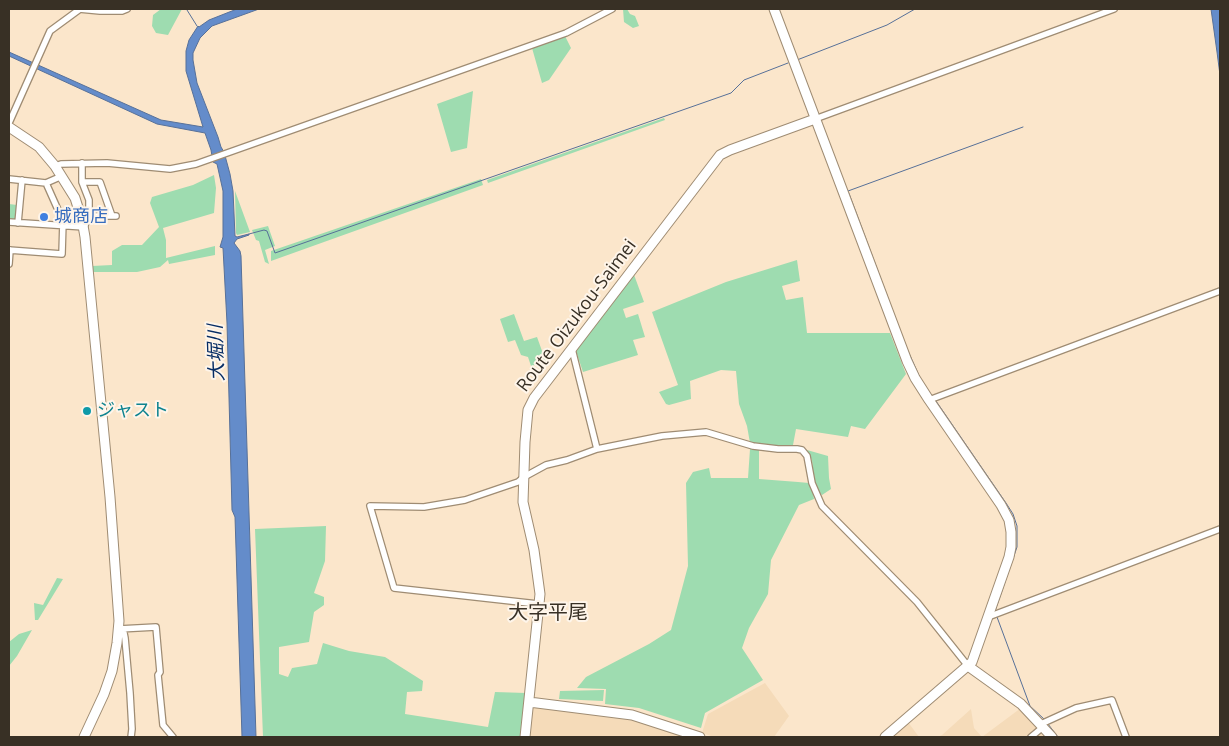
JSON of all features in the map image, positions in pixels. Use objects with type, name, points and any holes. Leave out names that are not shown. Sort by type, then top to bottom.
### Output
[{"type":"street","points":[[84,737],[104,694],[112,671],[119,629],[110,497],[84,227],[72,193],[55,166],[38,148],[9,125],[50,31],[80,9],[122,11],[127,9]]},
{"type":"street","points":[[55,166],[107,163],[170,169],[196,164],[566,33],[612,9]]},
{"type":"street","points":[[774,9],[898,340],[915,378],[993,486],[1010,526],[1012,542],[993,615],[973,660],[885,737]]},
{"type":"street","points":[[815,119],[1114,9]]},
{"type":"street","name":"Route Oizukou-Saimei","points":[[525,737],[540,594],[534,550],[523,502],[528,410],[534,398],[720,155],[815,119]]},
{"type":"street","points":[[82,163],[82,182],[89,200],[89,216],[84,227]]},
{"type":"street","points":[[9,179],[46,183],[62,176]]},
{"type":"street","points":[[18,222],[22,180]]},
{"type":"street","points":[[82,182],[100,182],[114,216],[89,216]]},
{"type":"street","points":[[9,264],[10,250],[62,254],[64,221],[46,183]]},
{"type":"street","points":[[9,222],[84,227]]},
{"type":"street","points":[[932,399],[1220,291]]},
{"type":"street","points":[[572,348],[597,449]]},
{"type":"street","points":[[538,604],[394,588],[370,506],[424,507],[465,500],[518,482],[546,465],[567,460],[597,449],[662,436],[706,432],[753,446],[802,450],[808,460],[812,483],[822,506],[917,602],[968,666],[1014,698],[1044,723],[1052,737]]},
{"type":"street","points":[[993,615],[1220,529]]},
{"type":"street","points":[[119,629],[156,627],[163,726],[172,737]]},
{"type":"street","points":[[119,629],[124,633],[125,638],[130,693],[131,737]]},
{"type":"street","points":[[1031,737],[1044,723],[1076,708],[1112,700],[1126,737]]},
{"type":"street","points":[[529,702],[632,715],[700,737]]},
{"type":"shaded area","points":[[765,683],[789,716],[774,737],[714,737],[702,733],[708,714]]},
{"type":"shaded area","points":[[536,706],[626,716],[691,737],[529,737],[532,709]]},
{"type":"shaded area","points":[[1021,708],[1044,737],[982,737]]},
{"type":"shaded area","points":[[971,709],[974,728],[982,737],[937,737],[942,735]]},
{"type":"shaded area","points":[[908,722],[919,737],[889,737]]},
{"type":"green space","points":[[161,9],[182,9],[168,35],[156,33],[152,26],[153,15]]},
{"type":"green space","points":[[623,9],[627,9],[630,14],[635,16],[639,26],[633,28],[624,22]]},
{"type":"green space","points":[[565,36],[571,48],[549,80],[542,83],[532,48]]},
{"type":"green space","points":[[473,91],[467,148],[451,152],[437,104]]},
{"type":"green space","points":[[664,118],[665,120],[488,183],[487,180]]},
{"type":"green space","points":[[214,175],[216,188],[214,213],[163,228],[166,240],[166,258],[215,246],[215,255],[169,264],[168,260],[160,267],[137,272],[92,272],[92,266],[112,265],[112,251],[122,245],[142,245],[159,227],[150,203],[152,197],[193,185]]},
{"type":"green space","points":[[481,179],[483,185],[271,261],[271,251]]},
{"type":"green space","points":[[235,191],[250,232],[237,235],[236,233]]},
{"type":"green space","points":[[9,204],[17,205],[16,218],[14,220],[9,219]]},
{"type":"green space","points":[[268,226],[275,246],[265,250],[269,264],[265,262],[259,241],[256,240],[252,230]]},
{"type":"green space","points":[[797,260],[800,281],[782,286],[786,300],[803,297],[807,333],[890,333],[906,374],[865,429],[851,426],[848,437],[796,429],[793,445],[777,446],[750,443],[747,426],[739,404],[736,371],[721,370],[690,381],[691,399],[669,405],[666,404],[659,392],[678,385],[652,312],[726,282]]},
{"type":"green space","points":[[633,272],[644,302],[623,309],[626,318],[638,314],[645,337],[633,340],[638,355],[583,372],[575,348]]},
{"type":"green space","points":[[514,314],[524,341],[537,337],[546,362],[531,366],[528,357],[521,355],[515,340],[508,342],[500,319]]},
{"type":"green space","points":[[750,449],[759,450],[759,479],[809,483],[814,480],[812,460],[807,450],[828,456],[831,489],[822,495],[817,490],[813,493],[814,499],[799,505],[771,560],[768,594],[749,628],[742,648],[763,680],[705,713],[701,728],[639,708],[605,704],[606,689],[577,688],[586,677],[649,644],[671,630],[688,566],[686,483],[693,472],[709,468],[711,478],[748,478]]},
{"type":"green space","points":[[326,526],[325,561],[314,593],[324,597],[324,605],[314,612],[309,642],[279,647],[279,674],[288,677],[292,668],[317,664],[323,643],[349,651],[385,657],[423,681],[422,691],[407,692],[405,714],[488,727],[495,692],[526,693],[522,737],[263,737],[255,529]]},
{"type":"green space","points":[[57,578],[63,579],[38,620],[35,620],[34,603],[43,605]]},
{"type":"green space","points":[[32,630],[9,666],[9,642],[19,634]]},
{"type":"green space","points":[[604,690],[603,701],[559,699],[560,691]]},
{"type":"water","points":[[237,9],[259,9],[212,26],[200,38],[193,53],[193,60],[197,83],[224,152],[230,174],[233,191],[235,236],[249,234],[237,239],[234,243],[241,256],[256,737],[242,737],[235,517],[232,510],[227,323],[223,248],[220,247],[223,237],[223,191],[217,164],[213,162],[215,160],[205,133],[157,124],[9,56],[9,52],[161,120],[203,127],[186,71],[186,51],[189,40],[198,26]]},
{"type":"water","points":[[1211,9],[1220,9],[1220,75],[1217,52]]},
{"type":"waterway","points":[[797,60],[887,25],[915,9]]},
{"type":"waterway","points":[[187,10],[197,26]]},
{"type":"waterway","points":[[249,234],[267,231],[275,253],[731,93],[744,80],[788,63]]},
{"type":"waterway","points":[[888,298],[848,191],[1023,127]]},
{"type":"waterway","points":[[908,351],[921,380],[932,396]]},
{"type":"waterway","points":[[936,401],[1006,503],[1013,514],[1017,526],[1017,547],[995,611]]},
{"type":"waterway","points":[[997,617],[1030,706],[1044,719]]},
{"type":"waterway","points":[[1048,724],[1058,737]]},
{"type":"place","name":"城商店","points":[[44,217]]},
{"type":"place","name":"ジャスト","points":[[87,411]]},
{"type":"district","name":"大字平尾","points":[[548,613]]},
{"type":"water label","name":"大堀川","points":[[217,353]]}]
